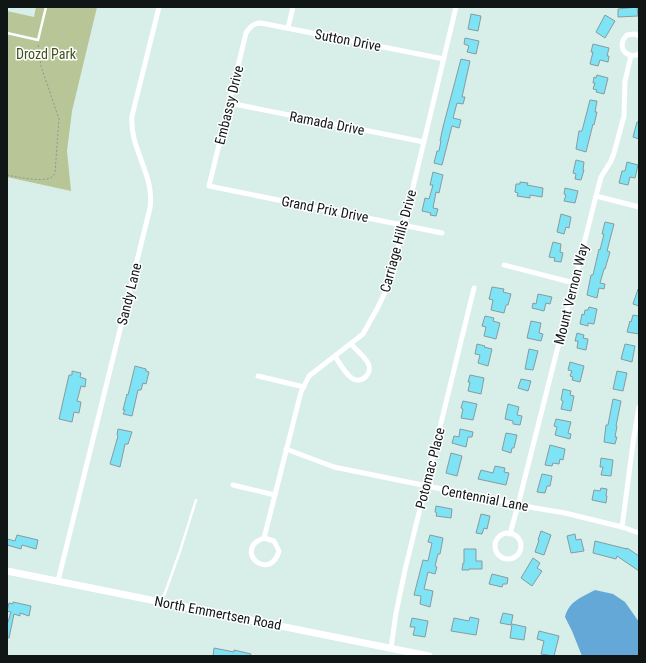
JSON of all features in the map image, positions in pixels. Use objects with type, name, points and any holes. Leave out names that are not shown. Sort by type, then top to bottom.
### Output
[{"type":"street","name":"Sandy Lane","points":[[58,581],[150,208],[151,197],[149,182],[133,135],[132,116],[159,7]]},
{"type":"street","points":[[288,28],[293,7]]},
{"type":"street","name":"Carriage Hills Drive","points":[[264,538],[274,541],[279,551],[276,559],[270,564],[261,564],[254,560],[252,551],[255,543],[264,538],[301,392],[309,376],[363,334],[387,288],[404,225],[456,7]]},
{"type":"street","name":"Sutton Drive","points":[[252,26],[256,23],[262,23],[444,59]]},
{"type":"street","name":"Embassy Drive","points":[[209,186],[246,33],[252,26]]},
{"type":"street","points":[[639,36],[631,34],[622,41],[624,52],[631,56],[639,54]]},
{"type":"street","name":"Mount Vernon Way","points":[[510,534],[601,177],[611,161],[622,124],[625,81],[631,56]]},
{"type":"street","name":"Ramada Drive","points":[[229,103],[424,142]]},
{"type":"street","name":"Grand Prix Drive","points":[[209,186],[442,233]]},
{"type":"street","points":[[596,196],[639,207]]},
{"type":"street","points":[[504,265],[574,283]]},
{"type":"street","name":"Potomac Place","points":[[391,648],[396,613],[405,570],[474,288]]},
{"type":"street","points":[[335,356],[348,375],[354,379],[359,380],[368,375],[370,369],[368,363],[351,344]]},
{"type":"street","points":[[258,376],[304,387]]},
{"type":"street","points":[[622,527],[639,407]]},
{"type":"street","name":"Centennial Lane","points":[[286,449],[334,467],[518,505],[565,513],[622,527],[639,533]]},
{"type":"street","points":[[233,485],[275,495]]},
{"type":"street","points":[[510,534],[516,536],[519,540],[520,548],[519,553],[514,558],[506,559],[500,557],[497,553],[495,545],[496,540],[500,536],[510,534]]},
{"type":"street","name":"North Emmertsen Road","points":[[7,571],[429,656]]},
{"type":"lane","points":[[7,33],[38,40],[46,7]]},
{"type":"lane","points":[[161,602],[180,551],[196,500]]},
{"type":"path","points":[[7,175],[48,179],[55,173],[59,119],[41,66],[38,40]]},
{"type":"green space","name":"Drozd Park","points":[[36,7],[97,7],[72,111],[67,151],[71,191],[7,177],[7,11],[34,17]]},
{"type":"water","points":[[595,590],[613,594],[625,602],[639,622],[639,656],[582,656],[565,617],[573,603]]},
{"type":"building","points":[[637,7],[638,16],[618,17],[618,9]]},
{"type":"building","points":[[471,14],[481,16],[478,31],[468,29]]},
{"type":"building","points":[[605,15],[615,21],[605,38],[596,32]]},
{"type":"building","points":[[465,38],[479,41],[476,54],[467,52],[469,46],[464,44]]},
{"type":"building","points":[[593,44],[609,48],[607,56],[609,56],[608,62],[600,60],[598,66],[590,64]]},
{"type":"building","points":[[461,59],[470,61],[462,97],[465,97],[463,104],[457,103],[453,118],[461,120],[459,128],[452,126],[442,165],[434,163],[437,151],[439,151],[443,127]]},
{"type":"building","points":[[597,75],[608,78],[604,94],[596,92],[597,90],[593,89],[595,83],[593,83],[594,77],[596,78]]},
{"type":"building","points":[[590,100],[597,101],[595,112],[597,112],[586,152],[576,149],[579,131],[582,131]]},
{"type":"building","points":[[637,122],[639,122],[639,139],[633,137]]},
{"type":"building","points":[[576,160],[584,162],[584,170],[581,180],[575,179],[576,174],[573,173]]},
{"type":"building","points":[[627,162],[638,165],[635,178],[630,177],[628,185],[619,183],[622,171],[625,171]]},
{"type":"building","points":[[433,172],[443,175],[439,193],[436,192],[433,208],[438,209],[436,216],[422,211],[425,198],[429,199],[433,185],[430,185]]},
{"type":"building","points":[[520,182],[543,188],[542,197],[530,195],[530,198],[517,196],[518,193],[515,192],[516,184],[520,184]]},
{"type":"building","points":[[565,188],[578,191],[575,203],[564,201],[566,195],[564,194]]},
{"type":"building","points":[[561,214],[571,217],[569,228],[566,227],[564,234],[557,232]]},
{"type":"building","points":[[605,222],[614,224],[607,251],[610,252],[600,283],[605,284],[604,289],[599,288],[597,298],[587,295],[591,275],[593,275],[604,234],[602,234]]},
{"type":"building","points":[[553,242],[561,244],[560,252],[563,253],[561,262],[554,261],[555,258],[549,257]]},
{"type":"building","points":[[492,287],[504,289],[503,292],[511,294],[504,313],[491,310],[493,300],[489,299]]},
{"type":"building","points":[[639,289],[639,306],[633,304]]},
{"type":"building","points":[[538,294],[552,297],[550,304],[546,303],[544,311],[532,308],[533,303],[536,304]]},
{"type":"building","points":[[589,307],[597,309],[594,324],[588,323],[588,326],[580,324],[582,314],[584,315],[585,310],[588,310]]},
{"type":"building","points":[[633,315],[639,316],[639,334],[627,332]]},
{"type":"building","points":[[485,316],[494,318],[493,321],[500,323],[496,339],[484,336],[486,327],[482,326]]},
{"type":"building","points":[[531,321],[541,323],[539,333],[543,334],[541,341],[527,338]]},
{"type":"building","points":[[577,333],[584,335],[583,338],[588,339],[586,350],[577,348],[578,341],[575,341]]},
{"type":"building","points":[[477,344],[492,349],[488,366],[478,363],[480,355],[475,354]]},
{"type":"building","points":[[625,344],[635,346],[632,362],[621,359]]},
{"type":"building","points":[[529,349],[538,351],[533,370],[525,369]]},
{"type":"building","points":[[570,362],[584,366],[580,382],[572,380],[573,377],[570,376],[572,371],[568,370]]},
{"type":"building","points":[[135,366],[146,369],[146,371],[149,372],[146,384],[143,383],[141,390],[138,390],[132,416],[123,414],[125,410],[123,410]]},
{"type":"building","points":[[72,371],[81,373],[80,377],[86,379],[85,387],[81,386],[77,401],[81,402],[79,413],[74,412],[72,422],[59,419],[69,375],[72,375]]},
{"type":"building","points":[[617,371],[627,373],[623,391],[613,389]]},
{"type":"building","points":[[470,375],[484,378],[481,394],[468,391]]},
{"type":"building","points":[[521,379],[531,381],[528,391],[518,388]]},
{"type":"building","points":[[563,389],[571,391],[570,395],[574,396],[571,411],[561,409]]},
{"type":"building","points":[[613,399],[621,401],[616,426],[615,437],[617,437],[615,444],[604,442],[606,425],[608,425]]},
{"type":"building","points":[[463,401],[477,404],[473,420],[461,418]]},
{"type":"building","points":[[508,404],[519,407],[517,415],[522,416],[520,425],[513,424],[513,421],[505,419]]},
{"type":"building","points":[[556,419],[571,422],[568,433],[571,434],[570,439],[555,435],[557,427],[554,426]]},
{"type":"building","points":[[118,429],[132,432],[128,444],[125,444],[120,467],[110,464],[118,436]]},
{"type":"building","points":[[460,429],[473,432],[472,437],[468,437],[466,447],[452,443],[454,436],[459,437]]},
{"type":"building","points":[[506,433],[517,435],[514,448],[512,448],[511,453],[502,450]]},
{"type":"building","points":[[550,445],[565,449],[563,460],[560,459],[559,464],[553,463],[552,466],[545,465]]},
{"type":"building","points":[[451,453],[462,456],[457,476],[446,473]]},
{"type":"building","points":[[601,458],[613,460],[611,476],[601,475],[603,467],[600,467]]},
{"type":"building","points":[[495,466],[505,468],[504,472],[509,473],[506,485],[478,479],[481,470],[493,473]]},
{"type":"building","points":[[542,474],[552,476],[550,486],[547,486],[545,493],[537,492]]},
{"type":"building","points":[[601,488],[607,489],[606,503],[592,500],[594,490],[600,491]]},
{"type":"building","points":[[436,506],[452,509],[451,518],[436,516]]},
{"type":"building","points":[[481,514],[490,516],[487,529],[484,528],[482,534],[476,533]]},
{"type":"building","points":[[541,531],[551,535],[544,555],[535,552]]},
{"type":"building","points":[[575,534],[576,540],[581,539],[584,551],[571,553],[567,536]]},
{"type":"building","points":[[17,535],[38,540],[36,549],[22,545],[21,549],[7,545],[7,539],[15,541]]},
{"type":"building","points":[[430,535],[443,538],[440,554],[438,554],[435,566],[437,567],[435,574],[428,572],[424,589],[433,591],[430,607],[420,604],[421,596],[414,595],[423,560],[428,561],[432,543],[428,542]]},
{"type":"building","points":[[595,541],[627,548],[639,556],[639,571],[617,556],[616,559],[593,553]]},
{"type":"building","points":[[464,549],[476,549],[476,561],[482,561],[482,569],[462,570],[464,563]]},
{"type":"building","points":[[533,558],[540,563],[537,568],[542,571],[532,586],[521,578]]},
{"type":"building","points":[[492,574],[508,578],[507,584],[503,584],[502,587],[489,584]]},
{"type":"building","points":[[13,602],[31,606],[29,616],[20,613],[20,616],[14,614],[9,638],[7,637],[7,622],[11,612],[7,611],[9,603],[13,604]]},
{"type":"building","points":[[503,613],[513,615],[511,625],[500,623]]},
{"type":"building","points":[[470,617],[479,619],[476,635],[451,631],[454,618],[469,621]]},
{"type":"building","points":[[412,618],[428,621],[425,637],[413,635],[415,627],[410,627]]},
{"type":"building","points":[[512,624],[526,627],[524,640],[510,638]]},
{"type":"building","points":[[539,631],[559,636],[554,656],[541,654],[544,641],[537,639]]},
{"type":"building","points":[[214,648],[234,652],[234,650],[251,654],[250,656],[213,656]]}]
